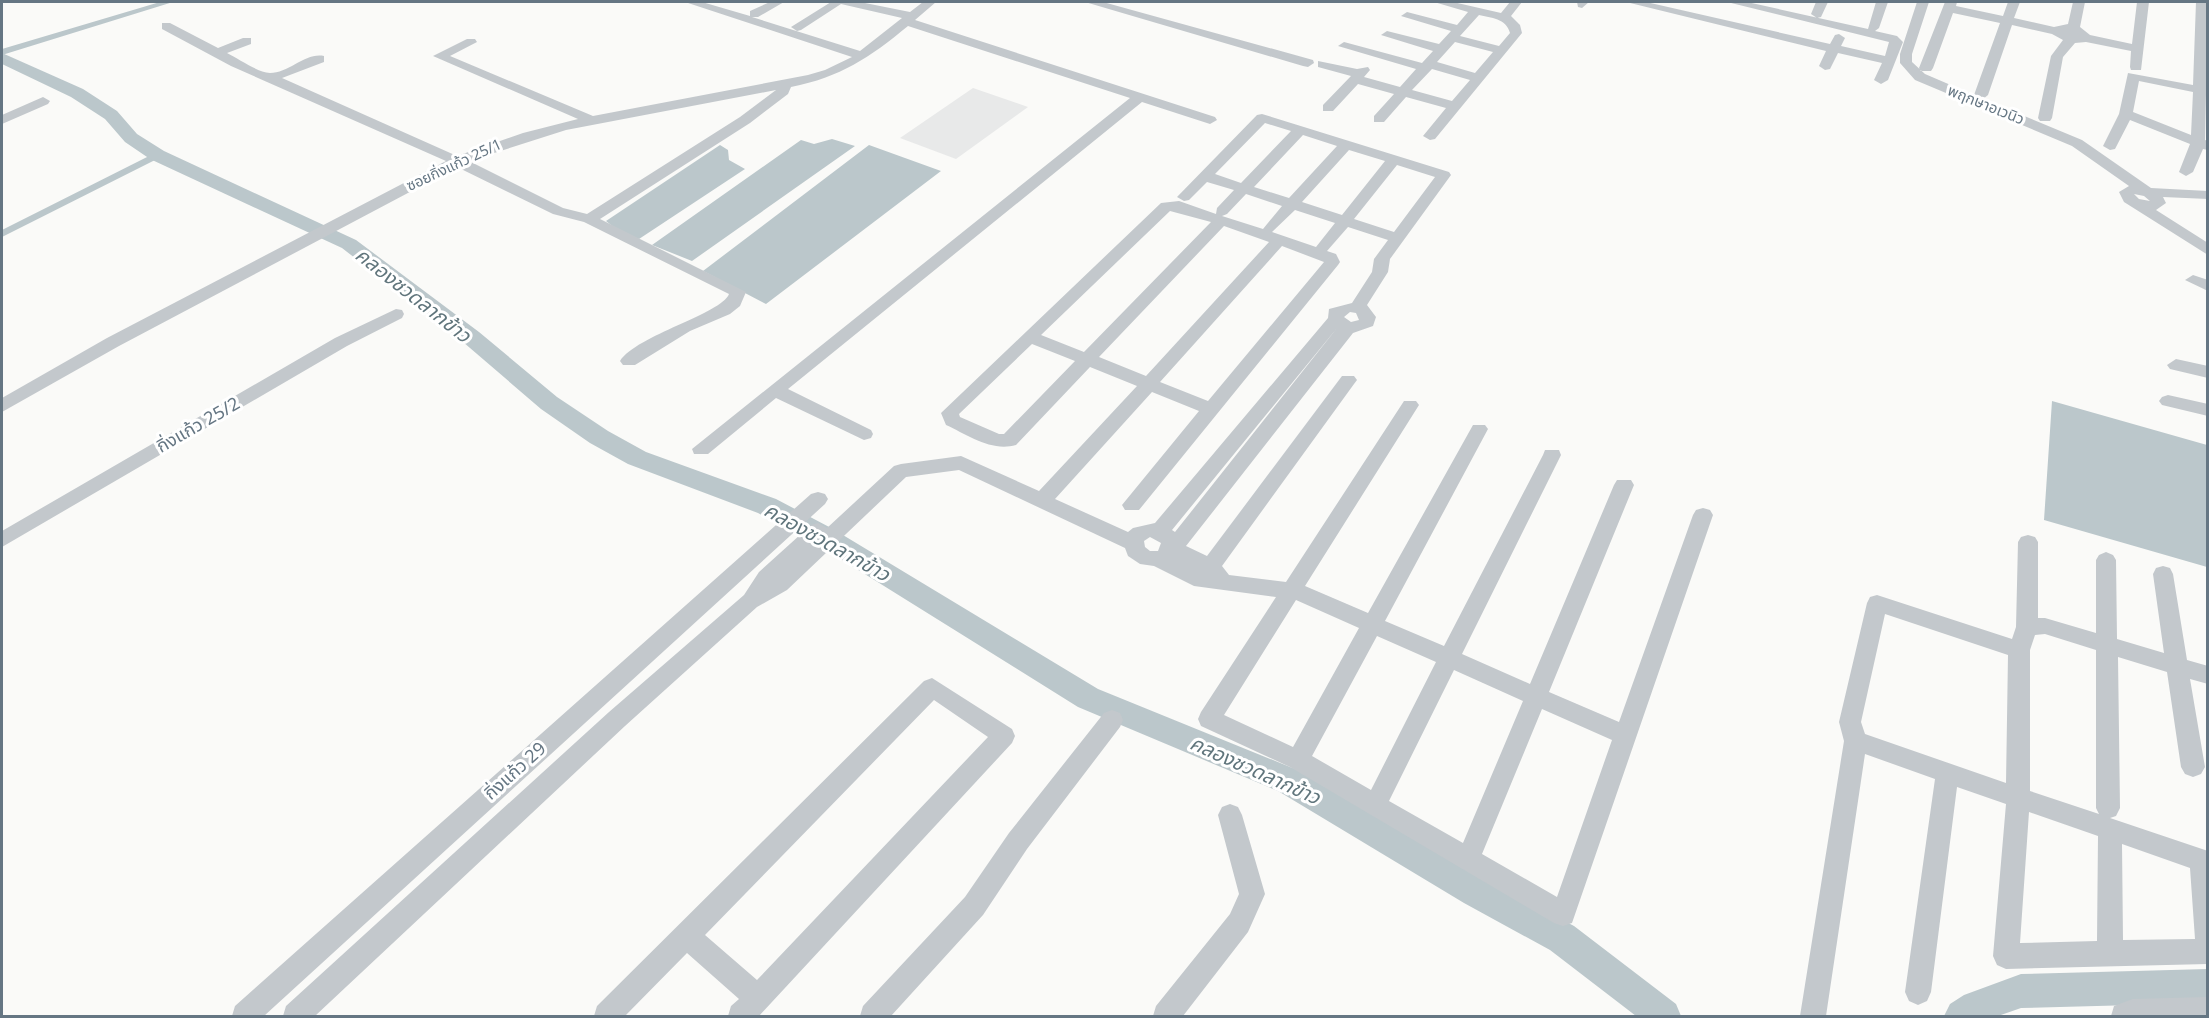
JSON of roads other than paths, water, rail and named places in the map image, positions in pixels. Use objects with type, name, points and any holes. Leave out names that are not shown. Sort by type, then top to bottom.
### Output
[{"type":"street","points":[[691,2],[865,51]]},
{"type":"street","points":[[714,2],[797,27],[865,51]]},
{"type":"street","points":[[754,14],[778,2]]},
{"type":"street","points":[[904,18],[914,2]]},
{"type":"street","name":"ซอยกิ่งแก้ว 25/1","points":[[2,406],[113,342],[457,161],[507,140],[591,120],[829,73],[865,51],[904,18],[930,2]]},
{"type":"street","points":[[1091,2],[1308,63]]},
{"type":"street","points":[[1504,17],[1516,2]]},
{"type":"street","points":[[1625,15],[1633,2],[1680,7],[1727,24],[1888,61]]},
{"type":"street","points":[[1719,39],[1736,2],[1893,39],[1897,42],[1881,80]]},
{"type":"street","points":[[1816,14],[1822,2]]},
{"type":"street","points":[[1873,27],[1882,2]]},
{"type":"street","name":"พฤกษาอเวนิว","points":[[1923,2],[1906,54],[1906,63],[1911,70],[1932,84],[2077,143],[2125,174],[2150,201]]},
{"type":"street","points":[[1981,95],[2014,2]]},
{"type":"street","points":[[2045,118],[2057,56],[2072,34],[2079,2]]},
{"type":"street","points":[[2136,67],[2143,2]]},
{"type":"street","points":[[2186,172],[2203,144],[2200,90],[2202,2]]},
{"type":"street","points":[[797,27],[840,3],[863,3],[1210,120]]},
{"type":"street","points":[[1430,136],[1516,29],[1504,17],[1475,12],[1450,3]]},
{"type":"street","points":[[1926,68],[1949,5],[2056,31],[2064,28],[2072,34],[2082,32],[2086,38],[2138,49]]},
{"type":"street","points":[[1668,24],[1680,7]]},
{"type":"street","points":[[1379,119],[1475,12]]},
{"type":"street","points":[[1772,52],[1790,15]]},
{"type":"street","points":[[1407,16],[1501,50]]},
{"type":"street","points":[[166,26],[267,77],[457,161],[558,211],[589,219],[738,294],[735,302],[724,310],[684,327],[629,361]]},
{"type":"street","points":[[1825,66],[1835,49],[1843,27]]},
{"type":"street","points":[[1387,35],[1442,49]]},
{"type":"street","points":[[217,52],[247,41]]},
{"type":"street","points":[[471,42],[439,56],[591,120]]},
{"type":"street","points":[[1344,46],[1478,78]]},
{"type":"street","points":[[1329,108],[1377,55]]},
{"type":"street","points":[[267,77],[285,74],[319,59]]},
{"type":"street","points":[[1323,64],[1403,92],[1454,106]]},
{"type":"street","points":[[2110,146],[2126,114],[2133,76],[2200,90]]},
{"type":"street","points":[[589,219],[745,120],[783,91],[786,83]]},
{"type":"street","points":[[701,449],[1140,97]]},
{"type":"street","points":[[2,120],[43,101]]},
{"type":"street","points":[[2126,114],[2203,144]]},
{"type":"street","points":[[1167,553],[1257,429],[1342,323],[1335,313],[1340,309],[1357,308],[1380,272],[1382,259],[1444,175],[1262,118],[1184,197]]},
{"type":"street","points":[[1132,504],[1332,262],[1330,257],[1222,216],[1179,206],[1166,206],[950,414],[952,421],[997,441],[1006,442],[1087,360],[1222,216],[1243,188],[1300,130]]},
{"type":"street","points":[[1047,496],[1150,384],[1274,234],[1293,204],[1346,144]]},
{"type":"street","points":[[1324,247],[1394,159]]},
{"type":"street","points":[[2125,174],[2128,190],[2126,196],[2150,201],[2208,204]]},
{"type":"street","points":[[1205,176],[1398,238]]},
{"type":"street","points":[[2150,201],[2208,195]]},
{"type":"street","points":[[2150,201],[2162,221],[2208,250]]},
{"type":"street","name":"กิ่งแก้ว 25/2","points":[[2,540],[341,342],[396,314]]},
{"type":"street","points":[[1030,337],[1212,409]]},
{"type":"street","points":[[2176,365],[2208,372]]},
{"type":"street","points":[[1206,574],[1348,380]]},
{"type":"street","points":[[775,390],[864,434]]},
{"type":"street","points":[[2168,401],[2208,410]]},
{"type":"street","points":[[1410,405],[1209,718],[1298,760],[1563,914],[1703,515]]},
{"type":"street","points":[[1257,429],[1144,536],[1135,551],[1142,557],[1167,553],[1226,583],[1292,590],[1624,735]]},
{"type":"street","points":[[1298,760],[1479,429]]},
{"type":"street","points":[[1376,805],[1552,454]]},
{"type":"street","points":[[296,1017],[609,726],[750,601],[780,585],[812,544],[881,480],[906,468],[957,462],[1144,536],[1171,540],[1167,553]]},
{"type":"street","points":[[1468,859],[1624,485]]},
{"type":"street","name":"กิ่งแก้ว 29","points":[[245,1017],[815,501]]},
{"type":"street","points":[[2028,542],[2027,627],[2019,650],[2018,798],[2006,956],[2208,951]]},
{"type":"street","points":[[2106,560],[2104,644],[2110,953]]},
{"type":"street","points":[[2163,574],[2193,767]]},
{"type":"street","points":[[1813,1017],[1855,741],[1850,722],[1877,603],[2019,650]]},
{"type":"street","points":[[2027,627],[2045,626],[2208,675]]},
{"type":"street","points":[[607,1017],[686,935],[932,687],[1004,735],[749,1007],[686,935]]},
{"type":"street","points":[[873,1017],[974,906],[1018,841],[1112,720]]},
{"type":"street","points":[[1855,741],[2018,798],[2109,819],[2205,862],[2208,941]]},
{"type":"street","points":[[1918,992],[1947,773]]},
{"type":"street","points":[[1166,1017],[1239,923],[1252,894],[1230,815]]},
{"type":"street","points":[[2124,1017],[2133,1012],[2208,1010]]},
{"type":"waterway","points":[[2,52],[168,2]]},
{"type":"waterway","name":"คลองชวดลากข้าว","points":[[2,58],[77,93],[111,115],[131,138],[157,155],[219,186],[349,244],[471,337],[549,403],[599,437],[637,458],[767,506],[824,536],[1088,698],[1289,781],[1476,892],[1562,938],[1664,1016]]},
{"type":"waterway","points":[[2,234],[157,155]]},
{"type":"waterway","points":[[1962,1016],[1976,1007],[2021,991],[2208,986]]}]
